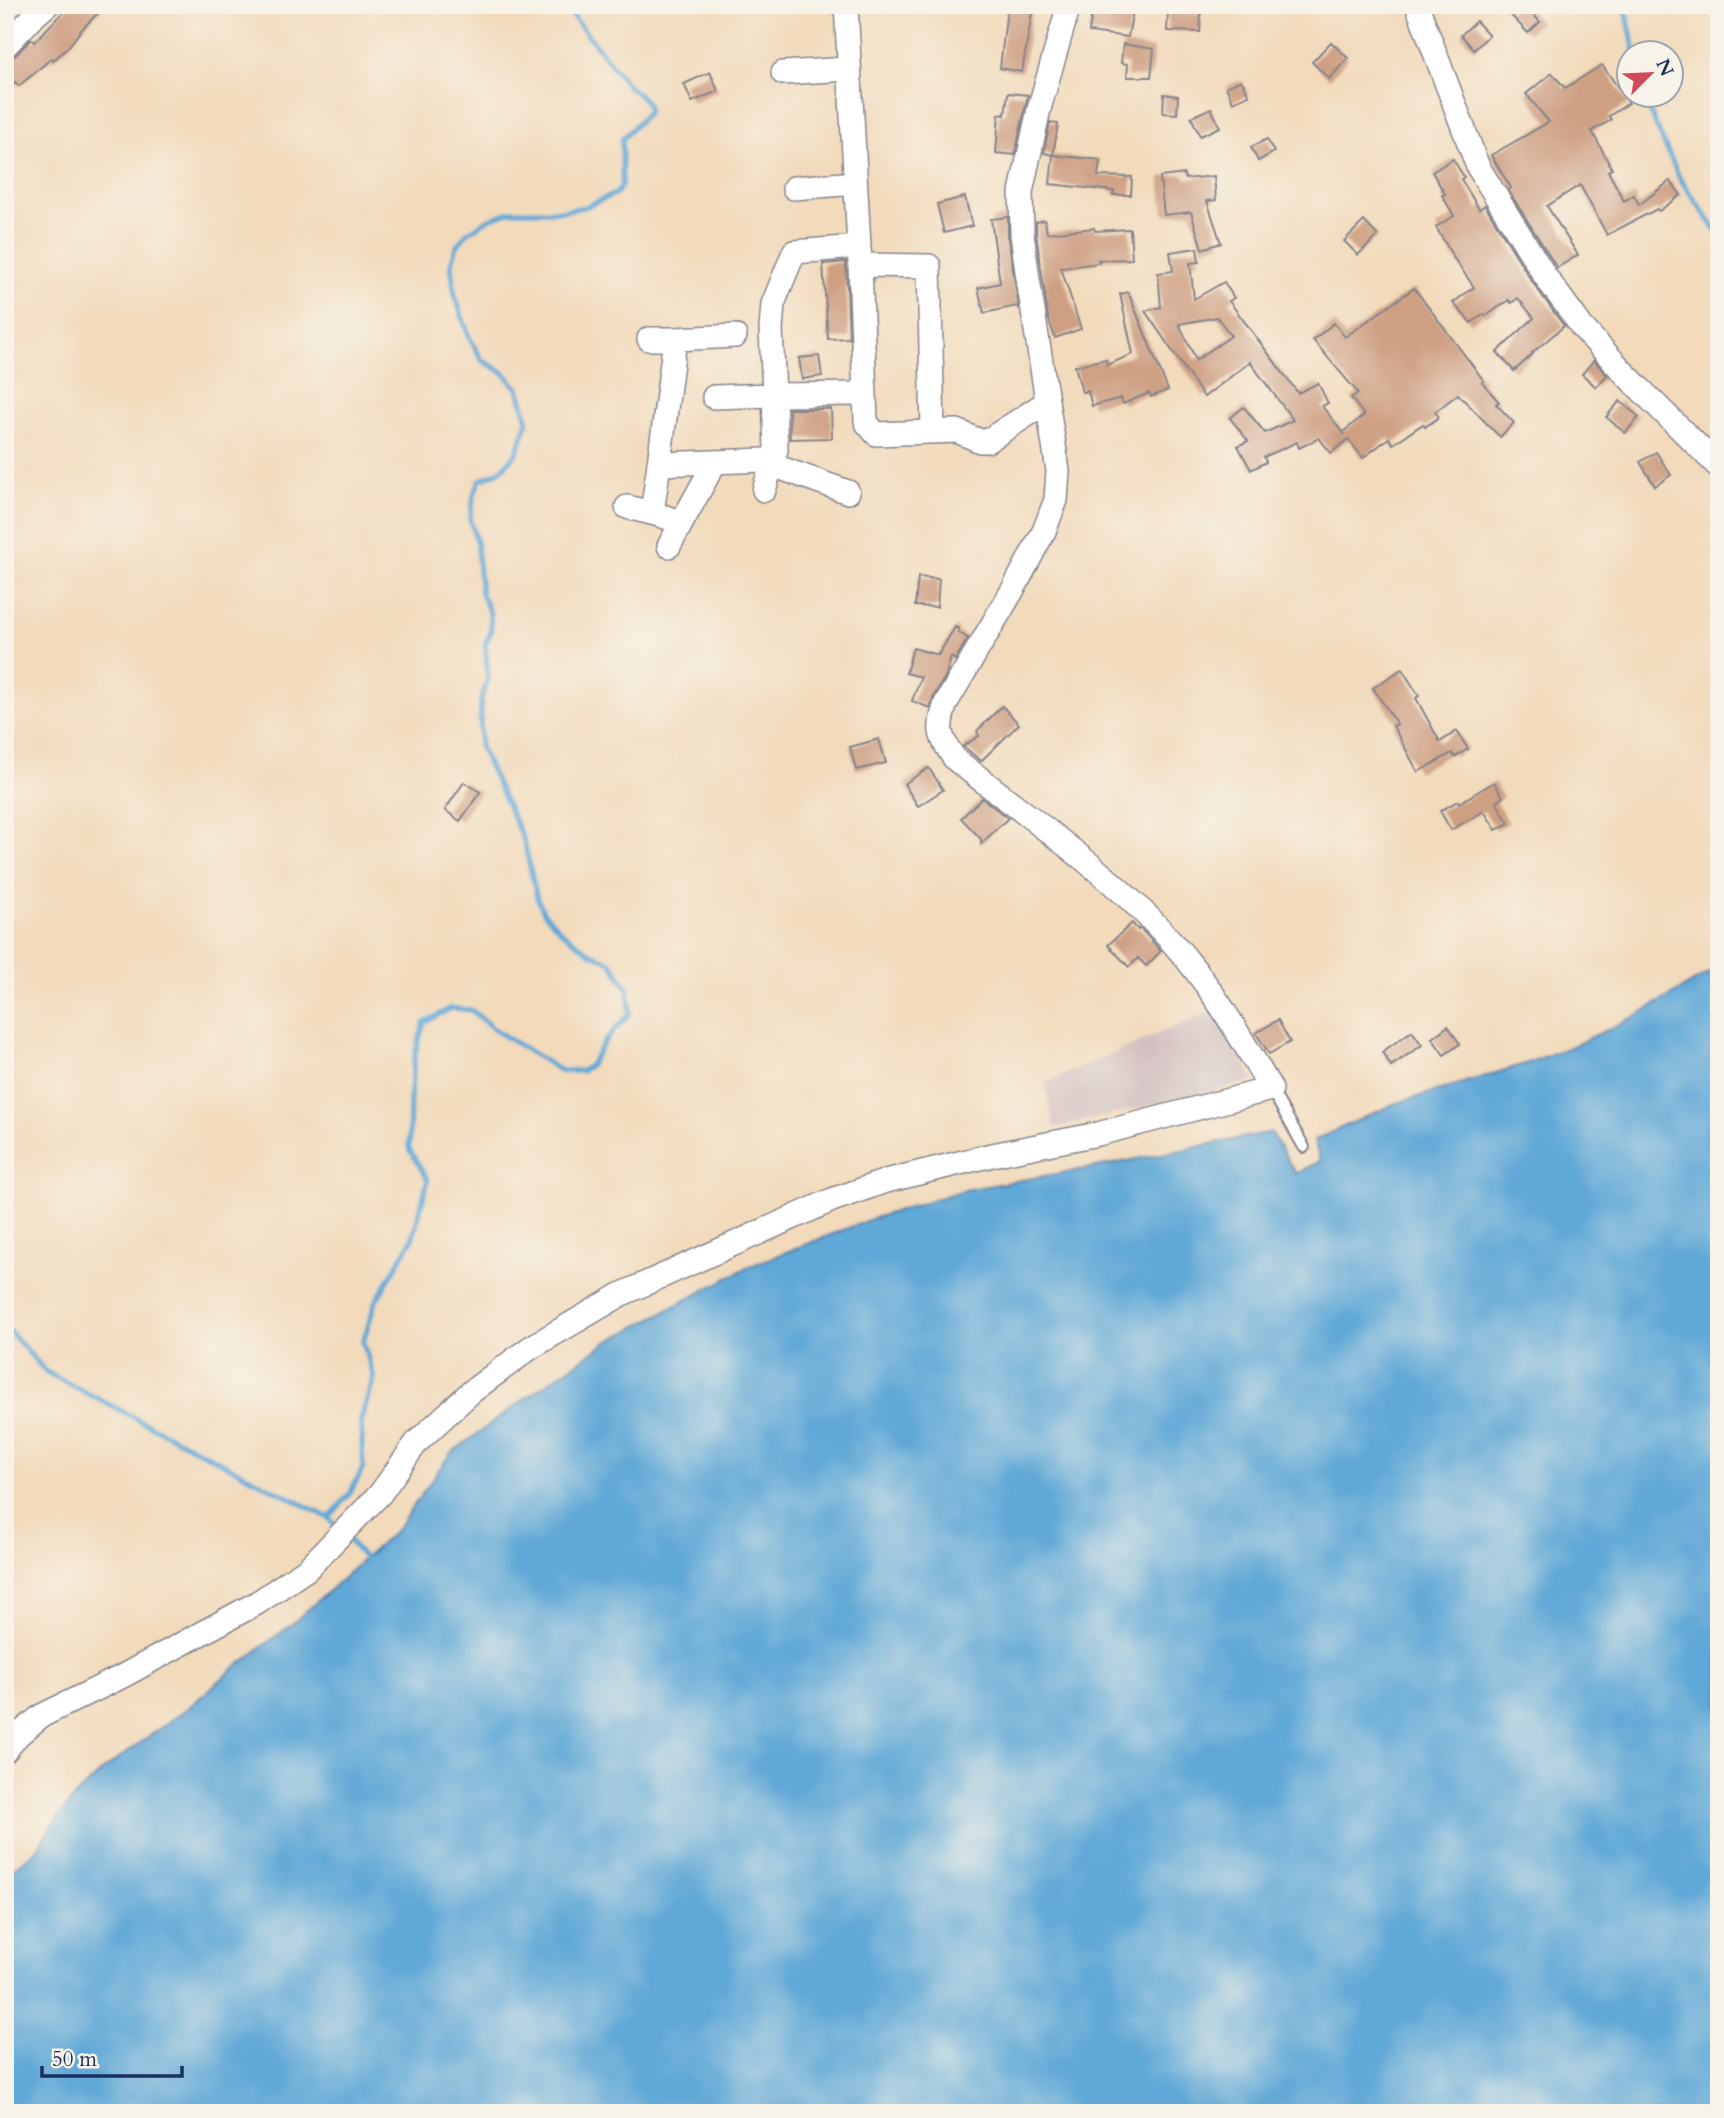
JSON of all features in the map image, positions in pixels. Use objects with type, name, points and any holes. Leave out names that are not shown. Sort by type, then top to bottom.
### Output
[{"type":"street","points":[[5,46],[47,5]]},
{"type":"street","points":[[846,5],[866,422],[876,434],[957,431],[980,441],[987,441],[1047,402]]},
{"type":"street","points":[[5,1751],[18,1735],[41,1716],[121,1677],[257,1604],[307,1569],[380,1494],[416,1442],[471,1392],[530,1348],[622,1294],[832,1200],[886,1181],[992,1155],[1098,1134],[1271,1089],[1202,978],[1172,942],[1081,858],[955,760],[942,741],[939,722],[946,703],[1015,586],[1044,531],[1056,500],[1058,471],[1022,234],[1021,192],[1039,109],[1069,5]]},
{"type":"street","points":[[1417,5],[1478,167],[1545,276],[1591,337],[1719,467]]},
{"type":"street","points":[[783,73],[848,69]]},
{"type":"street","points":[[794,188],[855,183]]},
{"type":"street","points":[[764,490],[776,450],[772,303],[794,252],[859,256],[929,266],[933,431]]},
{"type":"street","points":[[649,339],[735,335]]},
{"type":"street","points":[[652,513],[675,338]]},
{"type":"street","points":[[714,397],[863,394]]},
{"type":"street","points":[[659,464],[765,460],[772,465],[848,492]]},
{"type":"street","points":[[669,546],[715,463]]},
{"type":"street","points":[[627,507],[682,522]]},
{"type":"lane","points":[[1271,1089],[1304,1147]]},
{"type":"shaded area","points":[[1213,1010],[1254,1081],[1054,1128],[1045,1083]]},
{"type":"water","points":[[1719,967],[1719,2113],[5,2113],[5,1876],[37,1849],[77,1794],[107,1767],[189,1707],[292,1624],[397,1529],[451,1453],[607,1342],[750,1266],[874,1218],[964,1190],[1271,1132],[1296,1174],[1320,1161],[1314,1140],[1394,1104],[1525,1064],[1575,1045],[1634,1017]]},
{"type":"building","points":[[70,5],[106,5],[53,61],[52,58],[19,86],[15,82],[5,92],[5,60],[15,56],[31,39],[34,42]]},
{"type":"building","points":[[1093,5],[1134,5],[1128,37],[1089,32]]},
{"type":"building","points":[[1518,5],[1525,5],[1540,22],[1528,33],[1509,13]]},
{"type":"building","points":[[1007,9],[1032,13],[1022,72],[1000,68]]},
{"type":"building","points":[[1168,12],[1201,14],[1200,32],[1167,31]]},
{"type":"building","points":[[1476,21],[1489,35],[1474,50],[1461,35]]},
{"type":"building","points":[[1331,42],[1348,58],[1329,79],[1312,62]]},
{"type":"building","points":[[1123,44],[1154,49],[1151,77],[1127,77],[1128,64],[1121,63]]},
{"type":"building","points":[[1602,65],[1616,85],[1616,108],[1621,108],[1609,116],[1611,120],[1592,131],[1612,169],[1608,171],[1624,201],[1634,195],[1639,205],[1670,181],[1681,195],[1659,211],[1657,209],[1607,235],[1580,185],[1547,206],[1578,255],[1557,268],[1508,190],[1511,188],[1491,155],[1549,122],[1526,94],[1552,73],[1565,88]]},
{"type":"building","points":[[710,72],[718,91],[692,102],[684,84]]},
{"type":"building","points":[[1241,80],[1249,95],[1233,102],[1226,87]]},
{"type":"building","points":[[1008,93],[1028,95],[1015,155],[996,153],[999,114],[1005,115]]},
{"type":"building","points":[[1164,94],[1178,96],[1177,114],[1163,113]]},
{"type":"building","points":[[1211,108],[1220,127],[1200,136],[1191,117]]},
{"type":"building","points":[[1050,122],[1058,124],[1053,155],[1044,153]]},
{"type":"building","points":[[1267,139],[1274,152],[1258,161],[1251,147]]},
{"type":"building","points":[[1053,155],[1100,160],[1098,176],[1132,177],[1131,195],[1113,195],[1114,191],[1050,184]]},
{"type":"building","points":[[1453,159],[1464,177],[1461,179],[1479,209],[1485,205],[1533,283],[1564,326],[1514,371],[1497,352],[1534,318],[1518,298],[1511,303],[1509,300],[1471,323],[1453,303],[1474,287],[1436,227],[1454,216],[1432,172]]},
{"type":"building","points":[[1184,174],[1185,179],[1214,176],[1216,200],[1207,201],[1221,243],[1202,249],[1191,212],[1164,215],[1160,177]]},
{"type":"building","points":[[965,197],[972,226],[944,233],[937,204]]},
{"type":"building","points":[[1008,217],[1008,236],[1019,309],[1017,306],[984,313],[978,288],[1000,283],[991,219]]},
{"type":"building","points":[[1045,220],[1047,233],[1094,228],[1095,231],[1130,229],[1132,259],[1098,260],[1099,263],[1061,268],[1081,329],[1055,338],[1048,317],[1036,233],[1036,222]]},
{"type":"building","points":[[1364,221],[1378,236],[1358,255],[1344,241]]},
{"type":"building","points":[[1197,248],[1199,262],[1190,263],[1194,299],[1224,282],[1234,298],[1229,301],[1298,393],[1318,383],[1328,403],[1322,406],[1345,435],[1343,432],[1364,415],[1351,398],[1358,393],[1313,340],[1334,323],[1345,337],[1414,288],[1499,402],[1496,404],[1514,423],[1500,437],[1458,394],[1435,412],[1439,417],[1425,427],[1423,424],[1393,444],[1389,438],[1363,458],[1348,439],[1331,453],[1319,438],[1299,448],[1297,442],[1264,457],[1266,462],[1251,470],[1238,446],[1248,441],[1230,418],[1244,407],[1265,433],[1293,420],[1250,362],[1204,397],[1145,311],[1161,307],[1158,273],[1173,271],[1170,252]],"holes":[[[1217,317],[1231,336],[1196,360],[1179,324]]]},
{"type":"building","points":[[846,262],[849,338],[828,339],[823,264]]},
{"type":"building","points":[[1128,292],[1168,390],[1151,397],[1149,393],[1123,404],[1121,398],[1092,406],[1088,391],[1082,392],[1075,366],[1106,359],[1107,365],[1133,354],[1120,294]]},
{"type":"building","points":[[819,356],[822,376],[802,379],[799,358]]},
{"type":"building","points":[[1594,360],[1607,375],[1596,387],[1582,374]]},
{"type":"building","points":[[1620,401],[1639,417],[1625,433],[1606,417]]},
{"type":"building","points":[[789,409],[831,409],[832,438],[790,439]]},
{"type":"building","points":[[1656,452],[1671,475],[1655,486],[1640,462]]},
{"type":"building","points":[[918,577],[939,579],[937,607],[915,606]]},
{"type":"building","points":[[955,627],[968,638],[955,660],[951,657],[946,675],[930,708],[912,701],[921,677],[906,673],[913,648],[938,655]]},
{"type":"building","points":[[1402,669],[1419,696],[1416,698],[1440,742],[1457,731],[1468,749],[1455,757],[1452,753],[1418,772],[1393,726],[1397,724],[1373,688]]},
{"type":"building","points":[[1002,706],[1019,724],[981,761],[963,746],[979,736],[977,731]]},
{"type":"building","points":[[879,739],[886,763],[856,770],[850,747]]},
{"type":"building","points":[[929,768],[943,790],[918,806],[904,784]]},
{"type":"building","points":[[464,782],[480,792],[460,821],[445,810]]},
{"type":"building","points":[[1494,782],[1503,797],[1496,802],[1509,823],[1496,830],[1484,811],[1451,830],[1440,811]]},
{"type":"building","points":[[982,798],[1008,818],[981,844],[981,839],[961,818]]},
{"type":"building","points":[[1132,923],[1161,951],[1146,966],[1138,958],[1129,967],[1108,945]]},
{"type":"building","points":[[1278,1020],[1290,1042],[1269,1054],[1256,1033]]},
{"type":"building","points":[[1448,1026],[1460,1044],[1444,1055],[1432,1038]]},
{"type":"building","points":[[1412,1031],[1422,1045],[1391,1066],[1382,1052]]},
{"type":"waterway","points":[[329,1518],[350,1493],[363,1468],[361,1419],[374,1378],[363,1342],[375,1303],[412,1240],[428,1180],[409,1149],[410,1099],[415,1054],[424,1023],[451,1008],[471,1010],[495,1030],[561,1071],[582,1071],[590,1065],[605,1041],[630,1013],[628,989],[611,962],[590,953],[562,932],[544,913],[537,898],[524,841],[480,747],[481,699],[488,679],[485,644],[491,632],[490,613],[481,594],[476,540],[470,520],[474,494],[480,480],[500,471],[516,454],[528,421],[518,388],[504,373],[482,360],[469,337],[455,295],[451,265],[457,246],[467,233],[489,219],[512,211],[561,211],[585,207],[617,193],[622,184],[622,139],[647,113],[648,106],[644,99],[629,87],[564,5]]},
{"type":"waterway","points":[[1625,5],[1632,38]]},
{"type":"waterway","points":[[1648,108],[1680,179],[1719,234]]},
{"type":"waterway","points":[[5,1326],[46,1372],[329,1518],[339,1530]]},
{"type":"waterway","points":[[346,1537],[365,1559]]}]
